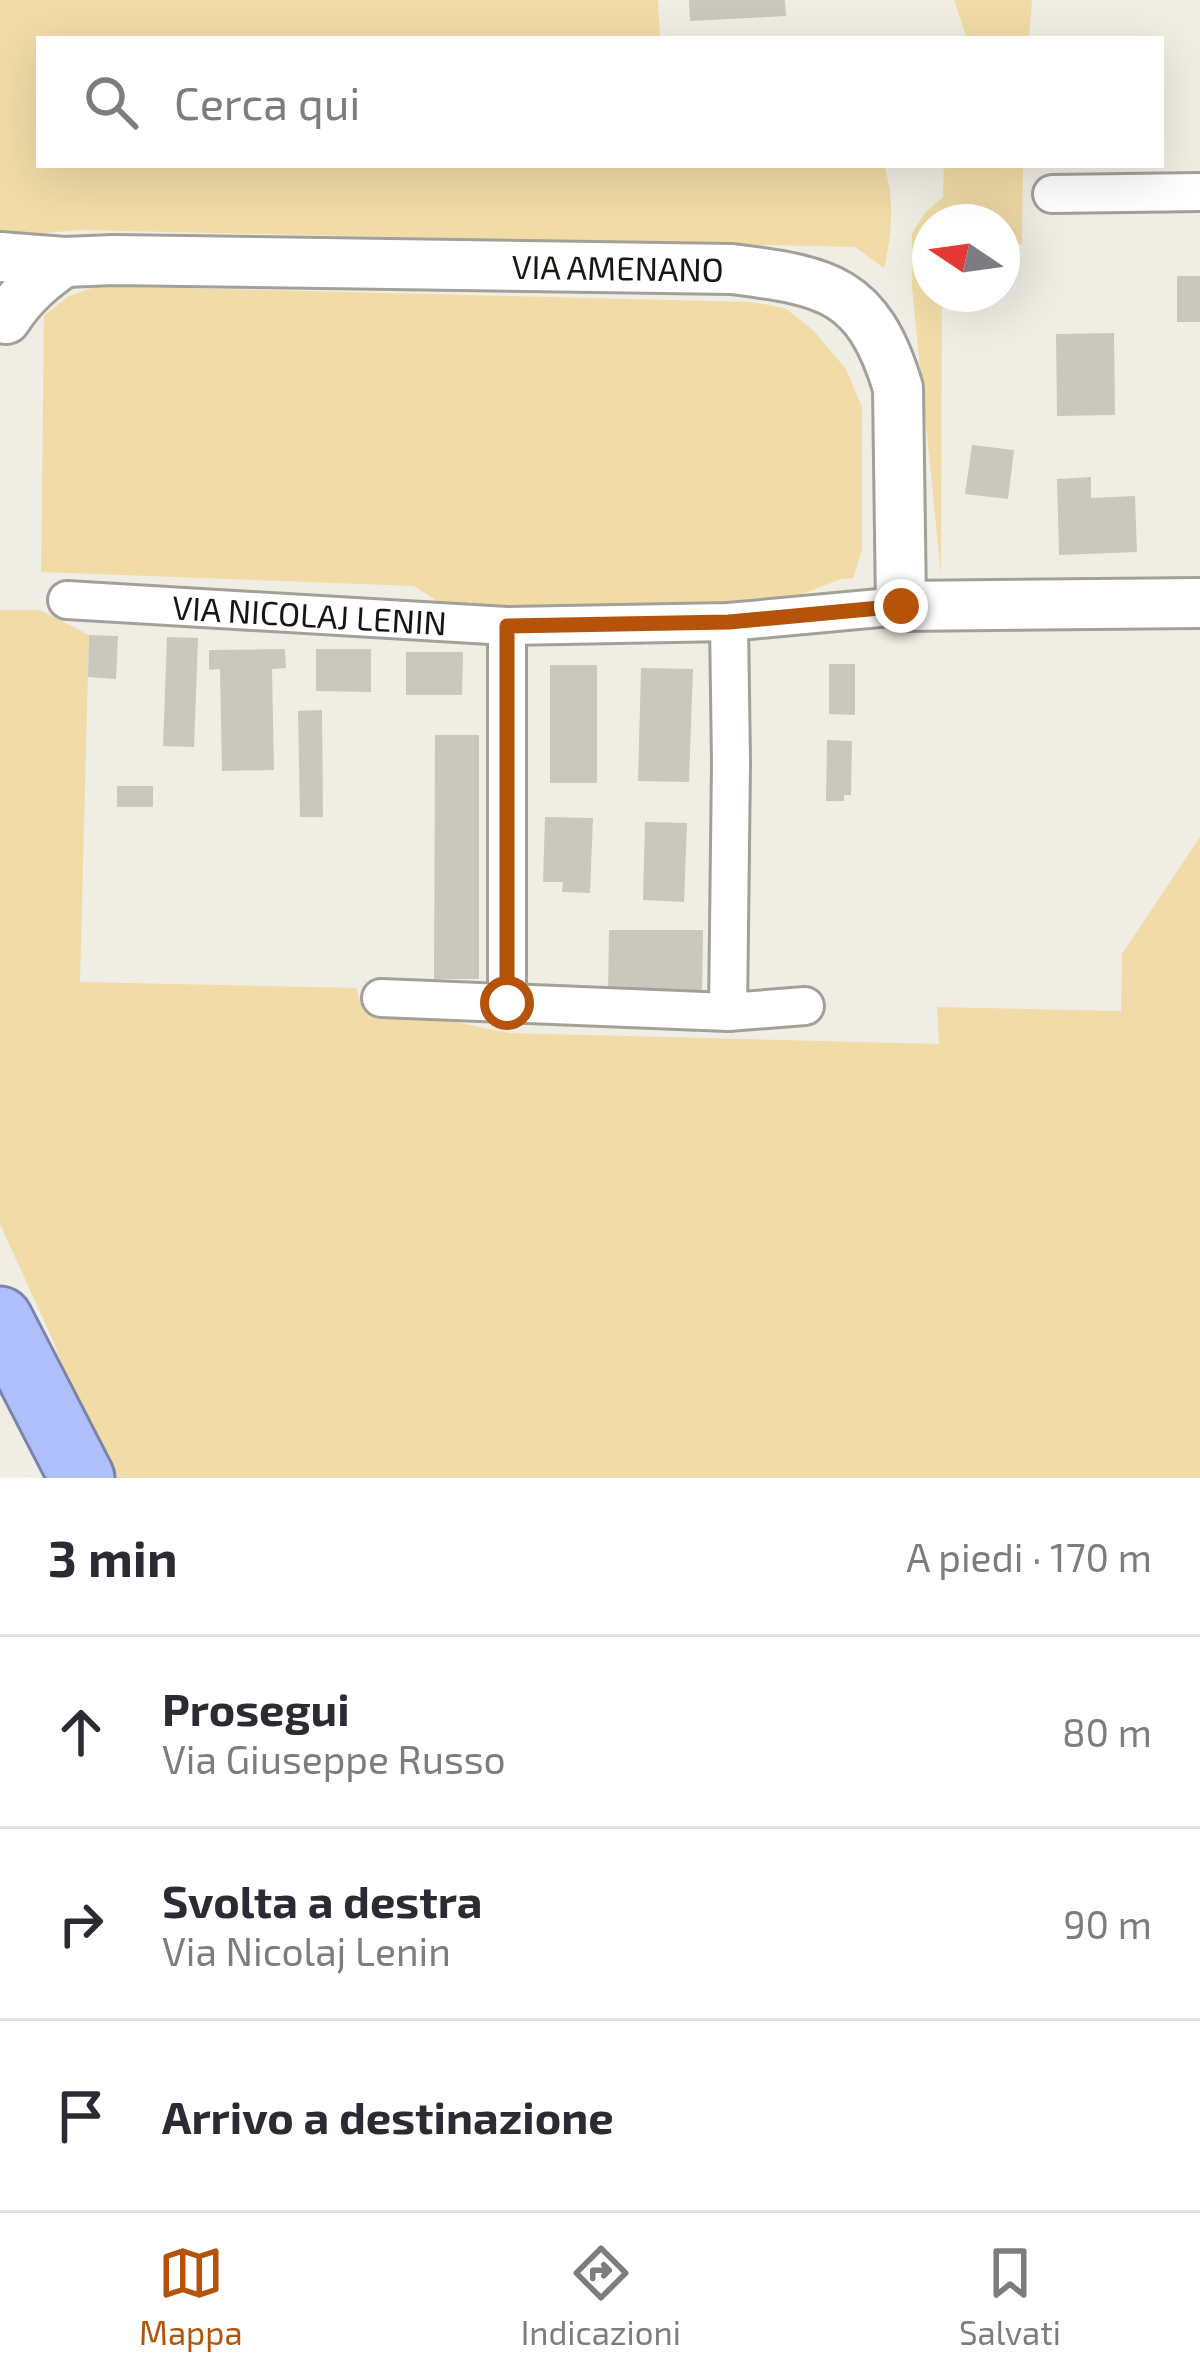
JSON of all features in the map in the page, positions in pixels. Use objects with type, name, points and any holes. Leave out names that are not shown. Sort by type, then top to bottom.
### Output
[{"type":"highway","points":[[0,1319],[82,1478]]},
{"type":"highway","points":[[0,1408],[36,1478]]},
{"type":"main road","name":"VIA AMENANO","points":[[0,257],[64,262],[732,269],[821,286],[847,299],[871,322],[888,354],[898,388],[901,606]]},
{"type":"main road","points":[[2,323],[36,281],[64,262]]},
{"type":"main road","name":"VIA NICOLAJ LENIN","points":[[901,606],[1200,603]]},
{"type":"street","points":[[1052,194],[1200,192]]},
{"type":"street","name":"VIA NICOLAJ LENIN","points":[[67,600],[507,626],[729,622],[901,606]]},
{"type":"street","points":[[728,1012],[729,622]]},
{"type":"street","points":[[507,626],[507,1003]]},
{"type":"street","points":[[381,998],[728,1012],[806,1006]]},
{"type":"shaded area","points":[[0,0],[658,0],[660,36],[36,36],[36,168],[885,168],[891,216],[884,268],[855,247],[79,230],[0,233]]},
{"type":"shaded area","points":[[954,0],[1032,0],[1029,36],[966,36]]},
{"type":"shaded area","points":[[944,168],[1023,168],[1022,244],[1020,204],[935,204],[943,197]]},
{"type":"shaded area","points":[[97,286],[752,302],[785,308],[813,330],[846,369],[862,407],[862,550],[853,578],[769,607],[443,605],[414,586],[41,572],[44,316],[67,297]]},
{"type":"shaded area","points":[[914,312],[942,312],[941,574]]},
{"type":"shaded area","points":[[0,610],[40,610],[89,635],[80,982],[356,988],[361,1003],[509,1033],[939,1044],[937,1007],[1121,1011],[1122,954],[1200,837],[1200,1478],[99,1478],[55,1345],[0,1224]]},
{"type":"building","points":[[689,0],[785,0],[786,16],[690,21]]},
{"type":"building","points":[[1177,276],[1200,276],[1200,322],[1177,322]]},
{"type":"building","points":[[1114,333],[1115,415],[1057,416],[1056,334]]},
{"type":"building","points":[[972,445],[1014,450],[1008,499],[965,494]]},
{"type":"building","points":[[1091,477],[1091,498],[1135,496],[1137,552],[1059,555],[1057,479]]},
{"type":"building","points":[[89,635],[118,636],[116,679],[88,677]]},
{"type":"building","points":[[167,637],[198,638],[194,747],[163,746]]},
{"type":"building","points":[[285,649],[286,668],[272,669],[274,770],[222,771],[220,669],[209,670],[209,650]]},
{"type":"building","points":[[316,649],[371,649],[371,692],[316,691]]},
{"type":"building","points":[[406,652],[463,652],[462,695],[406,695]]},
{"type":"building","points":[[829,664],[855,664],[855,715],[829,714]]},
{"type":"building","points":[[550,665],[597,665],[597,783],[550,783]]},
{"type":"building","points":[[641,668],[693,669],[689,782],[638,781]]},
{"type":"building","points":[[322,710],[323,817],[300,817],[298,711]]},
{"type":"building","points":[[435,735],[479,735],[479,979],[434,979]]},
{"type":"building","points":[[827,740],[852,741],[851,795],[844,795],[844,801],[826,801]]},
{"type":"building","points":[[117,786],[153,786],[153,807],[117,807]]},
{"type":"building","points":[[545,817],[593,818],[590,893],[562,892],[563,882],[543,882]]},
{"type":"building","points":[[645,822],[687,823],[684,902],[643,900]]},
{"type":"building","points":[[609,930],[703,930],[702,994],[608,993]]},
{"type":"route","points":[[507,1003],[507,626],[729,622],[901,606]]}]
